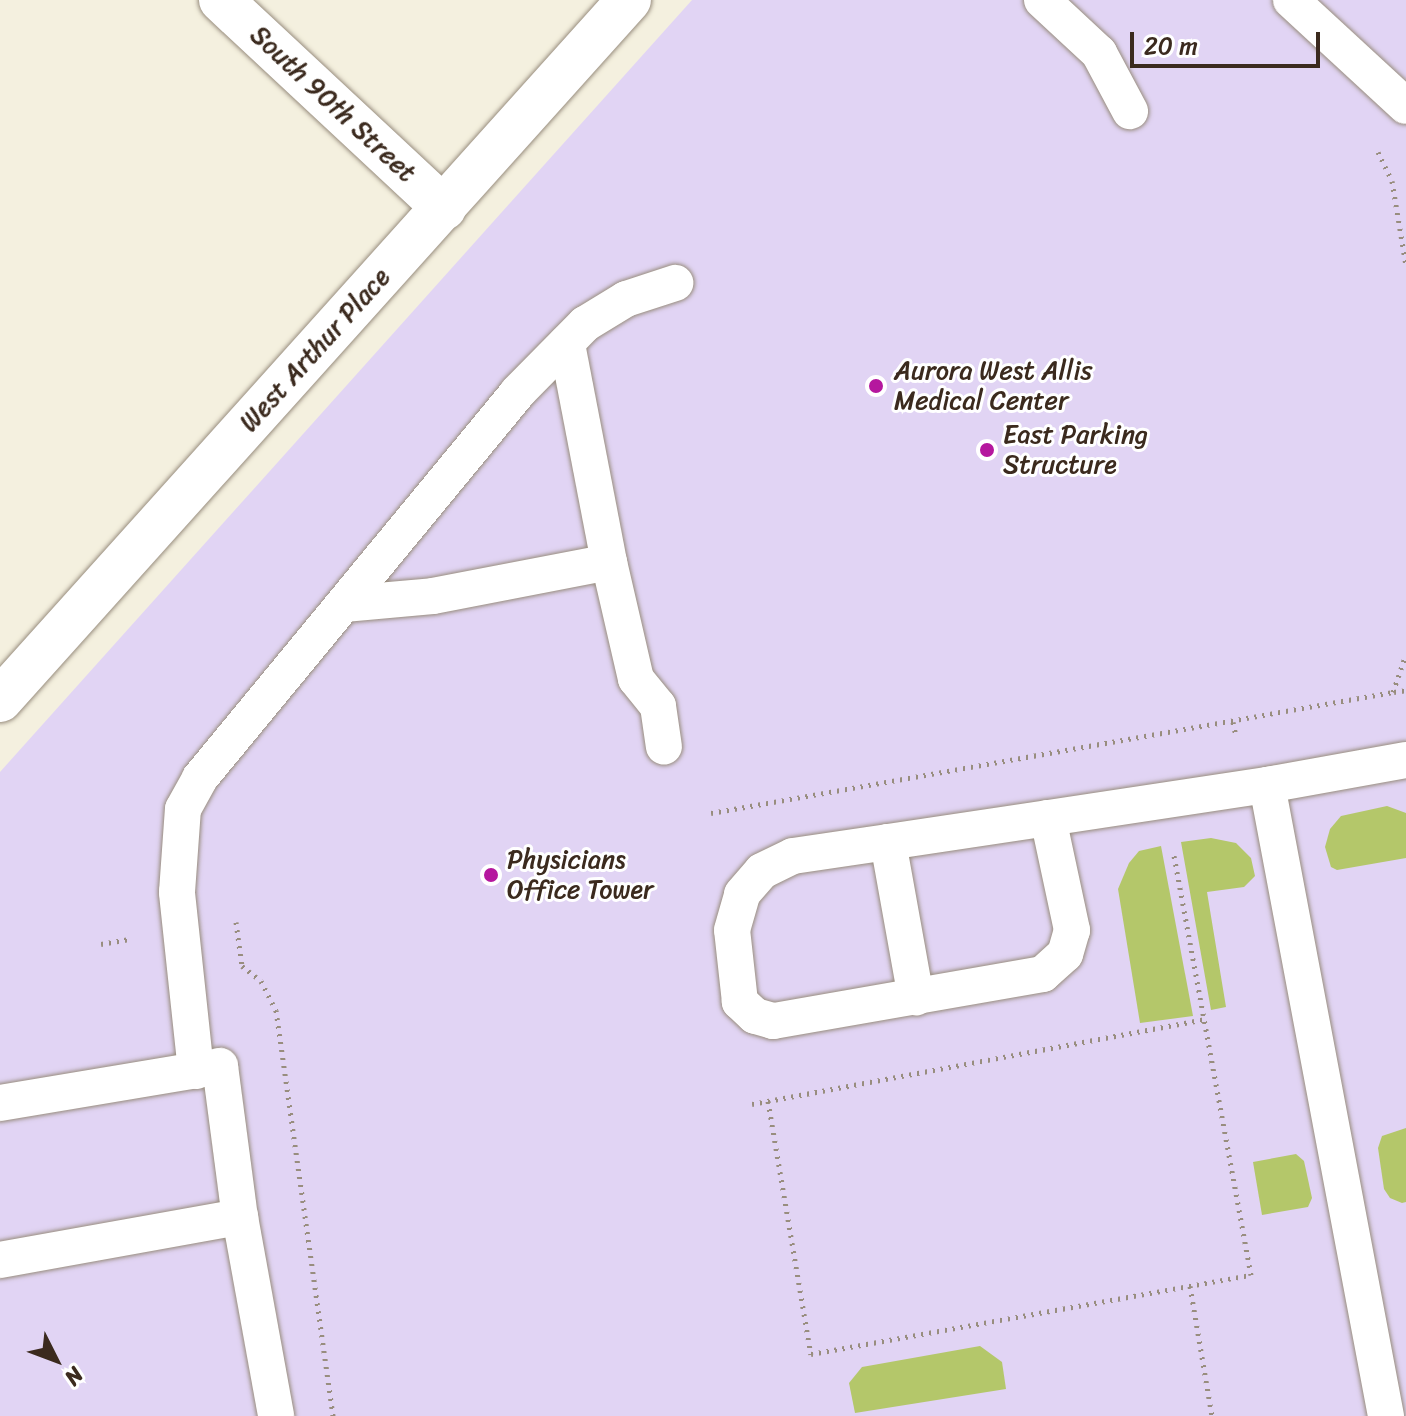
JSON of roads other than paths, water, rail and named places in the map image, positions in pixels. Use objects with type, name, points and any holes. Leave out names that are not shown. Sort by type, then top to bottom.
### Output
[{"type":"street","name":"South 90th Street","points":[[221,0],[444,208]]},
{"type":"street","name":"West Arthur Place","points":[[0,700],[629,0]]},
{"type":"lane","points":[[1042,0],[1099,53],[1130,111]]},
{"type":"lane","points":[[1291,0],[1406,106]]},
{"type":"lane","points":[[196,1071],[177,892],[183,809],[200,778],[517,393],[585,324],[626,299],[675,283]]},
{"type":"lane","points":[[567,343],[609,562],[636,679],[658,706],[664,747]]},
{"type":"lane","points":[[344,604],[433,596],[609,562]]},
{"type":"lane","points":[[1386,1416],[1267,785],[1406,760]]},
{"type":"lane","points":[[1048,818],[1072,930],[1065,954],[1043,974],[773,1021],[755,1016],[740,1002],[732,930],[742,894],[762,871],[793,856],[1273,784]]},
{"type":"lane","points":[[888,842],[916,997]]},
{"type":"lane","points":[[0,1103],[220,1066],[240,1217],[276,1416]]},
{"type":"lane","points":[[0,1260],[240,1217]]},
{"type":"place","name":"Aurora West Allis Medical Center","points":[[876,386]]},
{"type":"place","name":"East Parking Structure","points":[[987,450]]},
{"type":"place","name":"Physicians Office Tower","points":[[491,875]]}]
